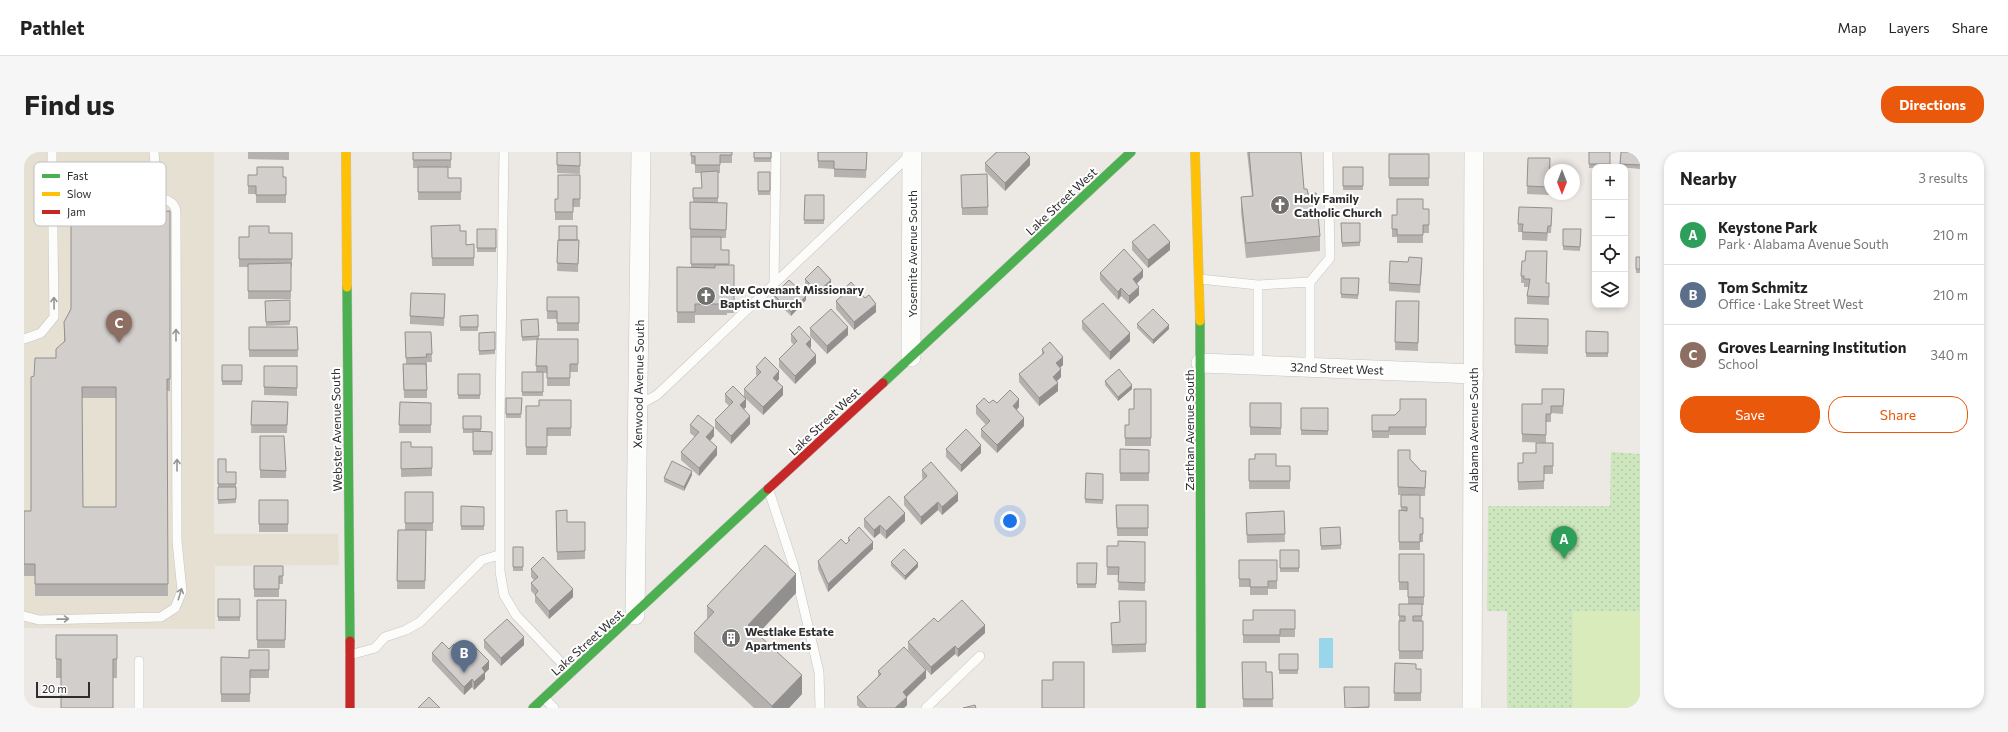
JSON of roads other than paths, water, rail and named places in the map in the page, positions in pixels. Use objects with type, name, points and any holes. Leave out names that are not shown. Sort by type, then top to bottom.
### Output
[{"type":"street","name":"Webster Avenue South","points":[[346,152],[350,708]]},
{"type":"street","name":"Xenwood Avenue South","points":[[635,615],[641,152]]},
{"type":"street","name":"Lake Street West","points":[[533,708],[635,615],[768,489],[1131,152]]},
{"type":"street","name":"Zarthan Avenue South","points":[[1195,152],[1200,363],[1201,708]]},
{"type":"street","name":"Alabama Avenue South","points":[[1472,708],[1474,152]]},
{"type":"street","name":"Yosemite Avenue South","points":[[911,357],[913,153]]},
{"type":"street","name":"32nd Street West","points":[[1200,363],[1310,366],[1474,374]]},
{"type":"lane","points":[[52,152],[53,162]]},
{"type":"lane","points":[[154,152],[155,162]]},
{"type":"lane","points":[[504,152],[500,412],[500,571],[504,595],[516,615],[571,674]]},
{"type":"lane","points":[[774,285],[776,152]]},
{"type":"lane","points":[[1310,366],[1310,282],[1330,258],[1328,152]]},
{"type":"lane","points":[[637,406],[657,395],[913,153]]},
{"type":"lane","points":[[24,616],[39,620],[161,617],[175,608],[182,591],[177,541],[176,212],[172,203],[166,200]]},
{"type":"lane","points":[[24,339],[41,333],[54,316],[53,226]]},
{"type":"lane","points":[[1199,279],[1258,285],[1310,282]]},
{"type":"lane","points":[[1258,285],[1258,365]]},
{"type":"lane","points":[[768,489],[794,567],[819,672],[820,708]]},
{"type":"lane","points":[[350,655],[374,648],[385,637],[406,630],[420,622],[482,560],[499,556]]},
{"type":"lane","points":[[926,708],[980,656]]},
{"type":"lane","points":[[139,661],[139,708]]},
{"type":"lane","points":[[544,698],[554,708]]},
{"type":"water","points":[[1319,638],[1333,638],[1333,668],[1319,668]]},
{"type":"place","name":"Holy Family Catholic Church","points":[[1280,205]]},
{"type":"place","name":"New Covenant Missionary Baptist Church","points":[[706,296]]},
{"type":"place","name":"Groves Learning Institution","points":[[119,343]]},
{"type":"place","name":"Keystone Park","points":[[1564,559]]},
{"type":"place","name":"Westlake Estate Apartments","points":[[731,638]]},
{"type":"place","name":"Tom Schmitz","points":[[464,673]]}]
